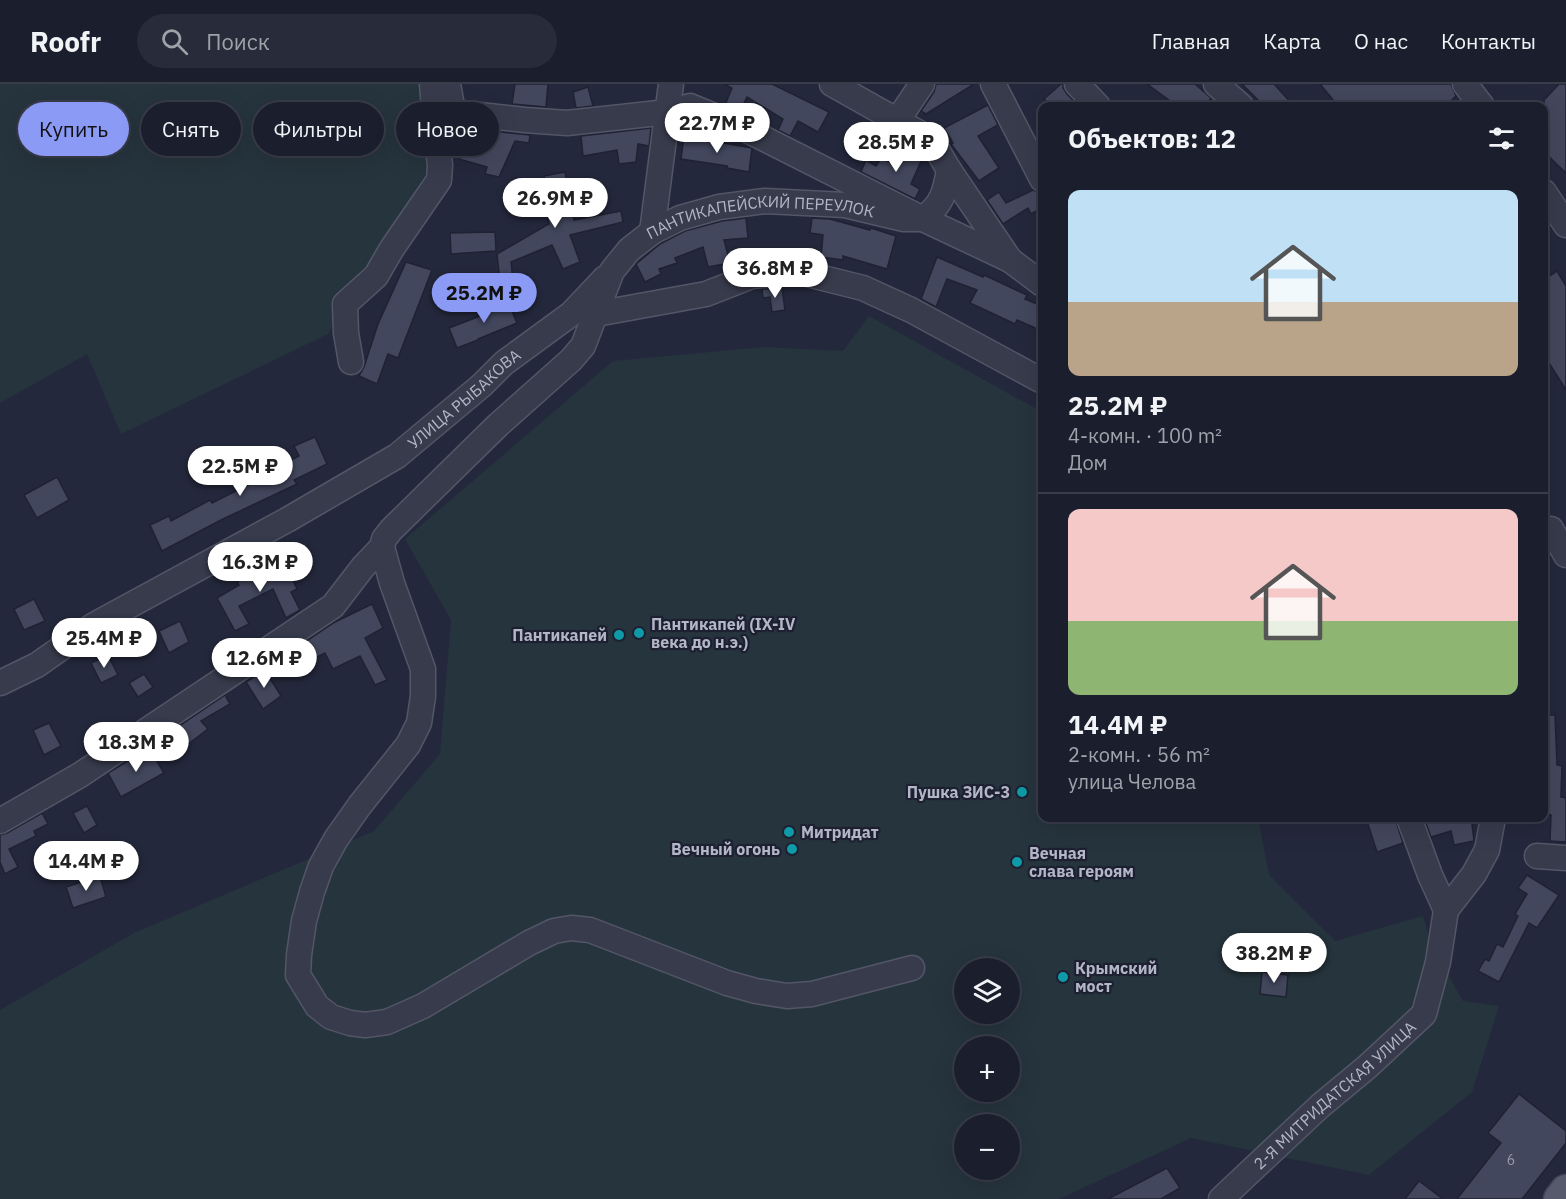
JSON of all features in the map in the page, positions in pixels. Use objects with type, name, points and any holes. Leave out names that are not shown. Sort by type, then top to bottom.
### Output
[{"type":"main road","points":[[1559,1199],[1566,1190]]},
{"type":"street","points":[[351,362],[346,333],[345,304],[376,276],[439,180],[440,165],[432,84]]},
{"type":"street","points":[[448,84],[453,112],[525,120],[567,123],[668,112],[690,106],[739,126],[923,219],[942,200],[949,171]]},
{"type":"street","name":"ПАНТИКАПЕЙСКИЙ ПЕРЕУЛОК","points":[[652,232],[671,84]]},
{"type":"street","points":[[832,84],[928,138],[1010,260],[1038,281]]},
{"type":"street","points":[[897,122],[922,84]]},
{"type":"street","points":[[993,84],[1038,171]]},
{"type":"street","points":[[1077,84],[1094,102]]},
{"type":"street","points":[[1216,84],[1236,102]]},
{"type":"street","points":[[1465,84],[1479,102]]},
{"type":"street","points":[[1548,198],[1566,225]]},
{"type":"street","name":"ПАНТИКАПЕЙСКИЙ ПЕРЕУЛОК","points":[[652,232],[680,218],[719,207],[765,201],[845,205],[904,219],[923,219],[1010,260]]},
{"type":"street","name":"УЛИЦА РЫБАКОВА","points":[[0,683],[37,665],[94,625],[398,456],[482,385],[504,363],[571,314],[629,250],[652,232]]},
{"type":"street","points":[[0,821],[80,775],[333,606],[363,567],[382,547],[384,539],[391,530],[498,425],[571,360],[583,346],[612,271]]},
{"type":"street","points":[[596,314],[706,294],[752,276],[799,272],[863,288],[911,310],[1038,379]]},
{"type":"street","points":[[1551,529],[1566,555]]},
{"type":"street","points":[[382,547],[392,583],[423,669],[423,696],[419,723],[408,745],[336,839],[321,866],[312,892],[298,955],[298,975],[317,1006],[331,1017],[350,1023],[366,1025],[387,1022],[423,1006],[529,943],[554,931],[571,928],[590,930],[727,983],[787,996],[812,994],[912,968]]},
{"type":"street","points":[[1410,822],[1446,910],[1474,874],[1487,850],[1492,822]]},
{"type":"street","points":[[1537,856],[1566,858]]},
{"type":"street","name":"2-Я МИТРИДАТСКАЯ УЛИЦА","points":[[1221,1199],[1320,1106],[1367,1067],[1424,1014],[1438,962],[1446,910]]},
{"type":"shaded area","points":[[0,84],[422,84],[423,102],[396,102],[396,156],[427,156],[428,170],[328,334],[121,434],[87,354],[0,403]]},
{"type":"shaded area","points":[[869,316],[1038,410],[1038,822],[1259,822],[1269,875],[1335,941],[1423,916],[1431,944],[1463,1001],[1499,1006],[1472,1092],[1369,1175],[1191,1138],[1059,1199],[0,1199],[0,1010],[134,933],[374,831],[440,754],[451,620],[405,539],[613,361],[765,347],[843,351]]},
{"type":"building","points":[[515,84],[548,84],[546,107],[512,104]]},
{"type":"building","points":[[724,84],[772,84],[829,112],[818,132],[798,121],[790,136],[778,130],[783,119],[747,97],[740,111],[725,105],[732,88]]},
{"type":"building","points":[[936,84],[974,84],[926,114],[921,111],[934,92]]},
{"type":"building","points":[[1063,84],[1067,94],[1075,102],[1047,102],[1044,99]]},
{"type":"building","points":[[1147,84],[1195,84],[1211,98],[1208,102],[1172,102]]},
{"type":"building","points":[[1242,84],[1274,84],[1290,102],[1260,102]]},
{"type":"building","points":[[1320,84],[1451,84],[1456,96],[1449,102],[1335,102]]},
{"type":"building","points":[[1559,84],[1566,84],[1566,173],[1548,156],[1548,102],[1544,100]]},
{"type":"building","points":[[588,87],[593,106],[576,108],[573,92]]},
{"type":"building","points":[[988,105],[998,125],[978,136],[999,168],[979,181],[951,144],[953,143],[944,128]]},
{"type":"building","points":[[855,126],[869,133],[858,152],[846,146]]},
{"type":"building","points":[[651,128],[649,146],[638,144],[636,162],[619,164],[617,150],[583,156],[581,136]]},
{"type":"building","points":[[499,132],[530,135],[529,143],[515,141],[499,177],[485,174],[487,167],[459,159],[460,156],[499,156]]},
{"type":"building","points":[[684,136],[752,148],[749,172],[681,159]]},
{"type":"building","points":[[903,149],[922,159],[911,184],[920,189],[915,199],[861,172],[866,160],[876,166],[881,158],[896,165]]},
{"type":"building","points":[[565,172],[574,220],[621,211],[623,222],[570,235],[580,262],[563,269],[552,245],[511,262],[513,280],[500,282],[497,254],[549,224],[543,197],[547,196],[544,176]]},
{"type":"building","points":[[1033,190],[1038,192],[1038,210],[1031,214],[1028,208],[1003,224],[987,200],[999,192],[1006,203]]},
{"type":"building","points":[[746,218],[748,238],[724,240],[730,263],[708,267],[703,247],[675,258],[677,263],[659,269],[661,274],[645,282],[636,264],[660,244],[685,231],[722,221]]},
{"type":"building","points":[[812,218],[830,219],[896,236],[887,269],[843,256],[843,260],[821,257],[823,235],[810,233]]},
{"type":"building","points":[[495,232],[496,251],[451,254],[450,233]]},
{"type":"building","points":[[937,257],[1027,295],[1025,299],[1038,304],[1038,329],[1017,320],[1015,324],[970,303],[977,290],[947,279],[936,307],[921,299]]},
{"type":"building","points":[[406,262],[432,270],[398,358],[388,354],[377,384],[359,376],[378,324]]},
{"type":"building","points":[[1557,271],[1566,286],[1566,390],[1548,361],[1548,277]]},
{"type":"building","points":[[782,288],[785,310],[772,312],[770,297],[763,298],[762,289]]},
{"type":"building","points":[[506,297],[517,323],[457,348],[449,328],[480,316],[479,314],[493,308],[490,302]]},
{"type":"building","points":[[315,437],[327,464],[294,480],[297,484],[162,551],[150,525],[169,516],[171,521],[210,500],[212,503],[262,478],[261,476],[299,456],[294,446]]},
{"type":"building","points":[[57,477],[69,500],[37,518],[24,495]]},
{"type":"building","points":[[284,561],[297,589],[291,592],[300,610],[286,618],[273,589],[239,606],[249,624],[235,631],[217,598],[239,585],[237,582],[251,574],[252,576]]},
{"type":"building","points":[[34,599],[45,621],[24,630],[14,609]]},
{"type":"building","points":[[372,604],[383,628],[365,638],[387,680],[375,685],[360,656],[333,669],[325,653],[307,662],[299,646],[335,622]]},
{"type":"building","points":[[180,621],[189,642],[169,653],[159,631]]},
{"type":"building","points":[[108,655],[118,675],[101,683],[91,663]]},
{"type":"building","points":[[265,670],[281,696],[263,709],[246,682]]},
{"type":"building","points":[[144,674],[153,687],[138,697],[129,683]]},
{"type":"building","points":[[225,695],[230,704],[201,721],[208,729],[187,745],[175,729]]},
{"type":"building","points":[[1548,715],[1555,715],[1557,765],[1562,766],[1561,797],[1566,798],[1566,842],[1550,841],[1551,815],[1548,814]]},
{"type":"building","points":[[49,723],[61,746],[44,755],[33,730]]},
{"type":"building","points":[[149,748],[164,773],[121,797],[108,773]]},
{"type":"building","points":[[87,806],[97,825],[84,833],[73,813]]},
{"type":"building","points":[[42,813],[48,824],[34,831],[36,836],[9,849],[18,867],[5,874],[0,862],[0,835]]},
{"type":"building","points":[[1367,822],[1396,822],[1403,843],[1377,852]]},
{"type":"building","points":[[1425,822],[1478,822],[1472,824],[1474,841],[1454,845],[1451,831],[1431,837]]},
{"type":"building","points":[[1527,875],[1559,895],[1537,928],[1529,923],[1499,982],[1478,971],[1485,959],[1489,961],[1497,944],[1503,947],[1518,916],[1515,914],[1527,894],[1518,888]]},
{"type":"building","points":[[100,876],[106,897],[73,908],[66,887]]},
{"type":"building","points":[[1262,972],[1288,975],[1286,997],[1260,994]]},
{"type":"building","points":[[1519,1094],[1566,1131],[1566,1143],[1522,1199],[1457,1199],[1501,1143],[1488,1133]]},
{"type":"building","points":[[1167,1168],[1180,1188],[1161,1199],[1108,1199]]},
{"type":"building","points":[[1419,1181],[1443,1199],[1405,1199]]},
{"type":"place","name":"Пантикапей (IX-IV века до н.э.)","points":[[639,633]]},
{"type":"place","name":"Пантикапей","points":[[619,635]]},
{"type":"place","name":"Пушка ЗИС-3","points":[[1022,792]]},
{"type":"place","name":"Митридат","points":[[789,832]]},
{"type":"place","name":"Вечный огонь","points":[[792,849]]},
{"type":"place","name":"Вечная слава героям","points":[[1017,862]]},
{"type":"place","name":"Крымский мост","points":[[1063,977]]}]
